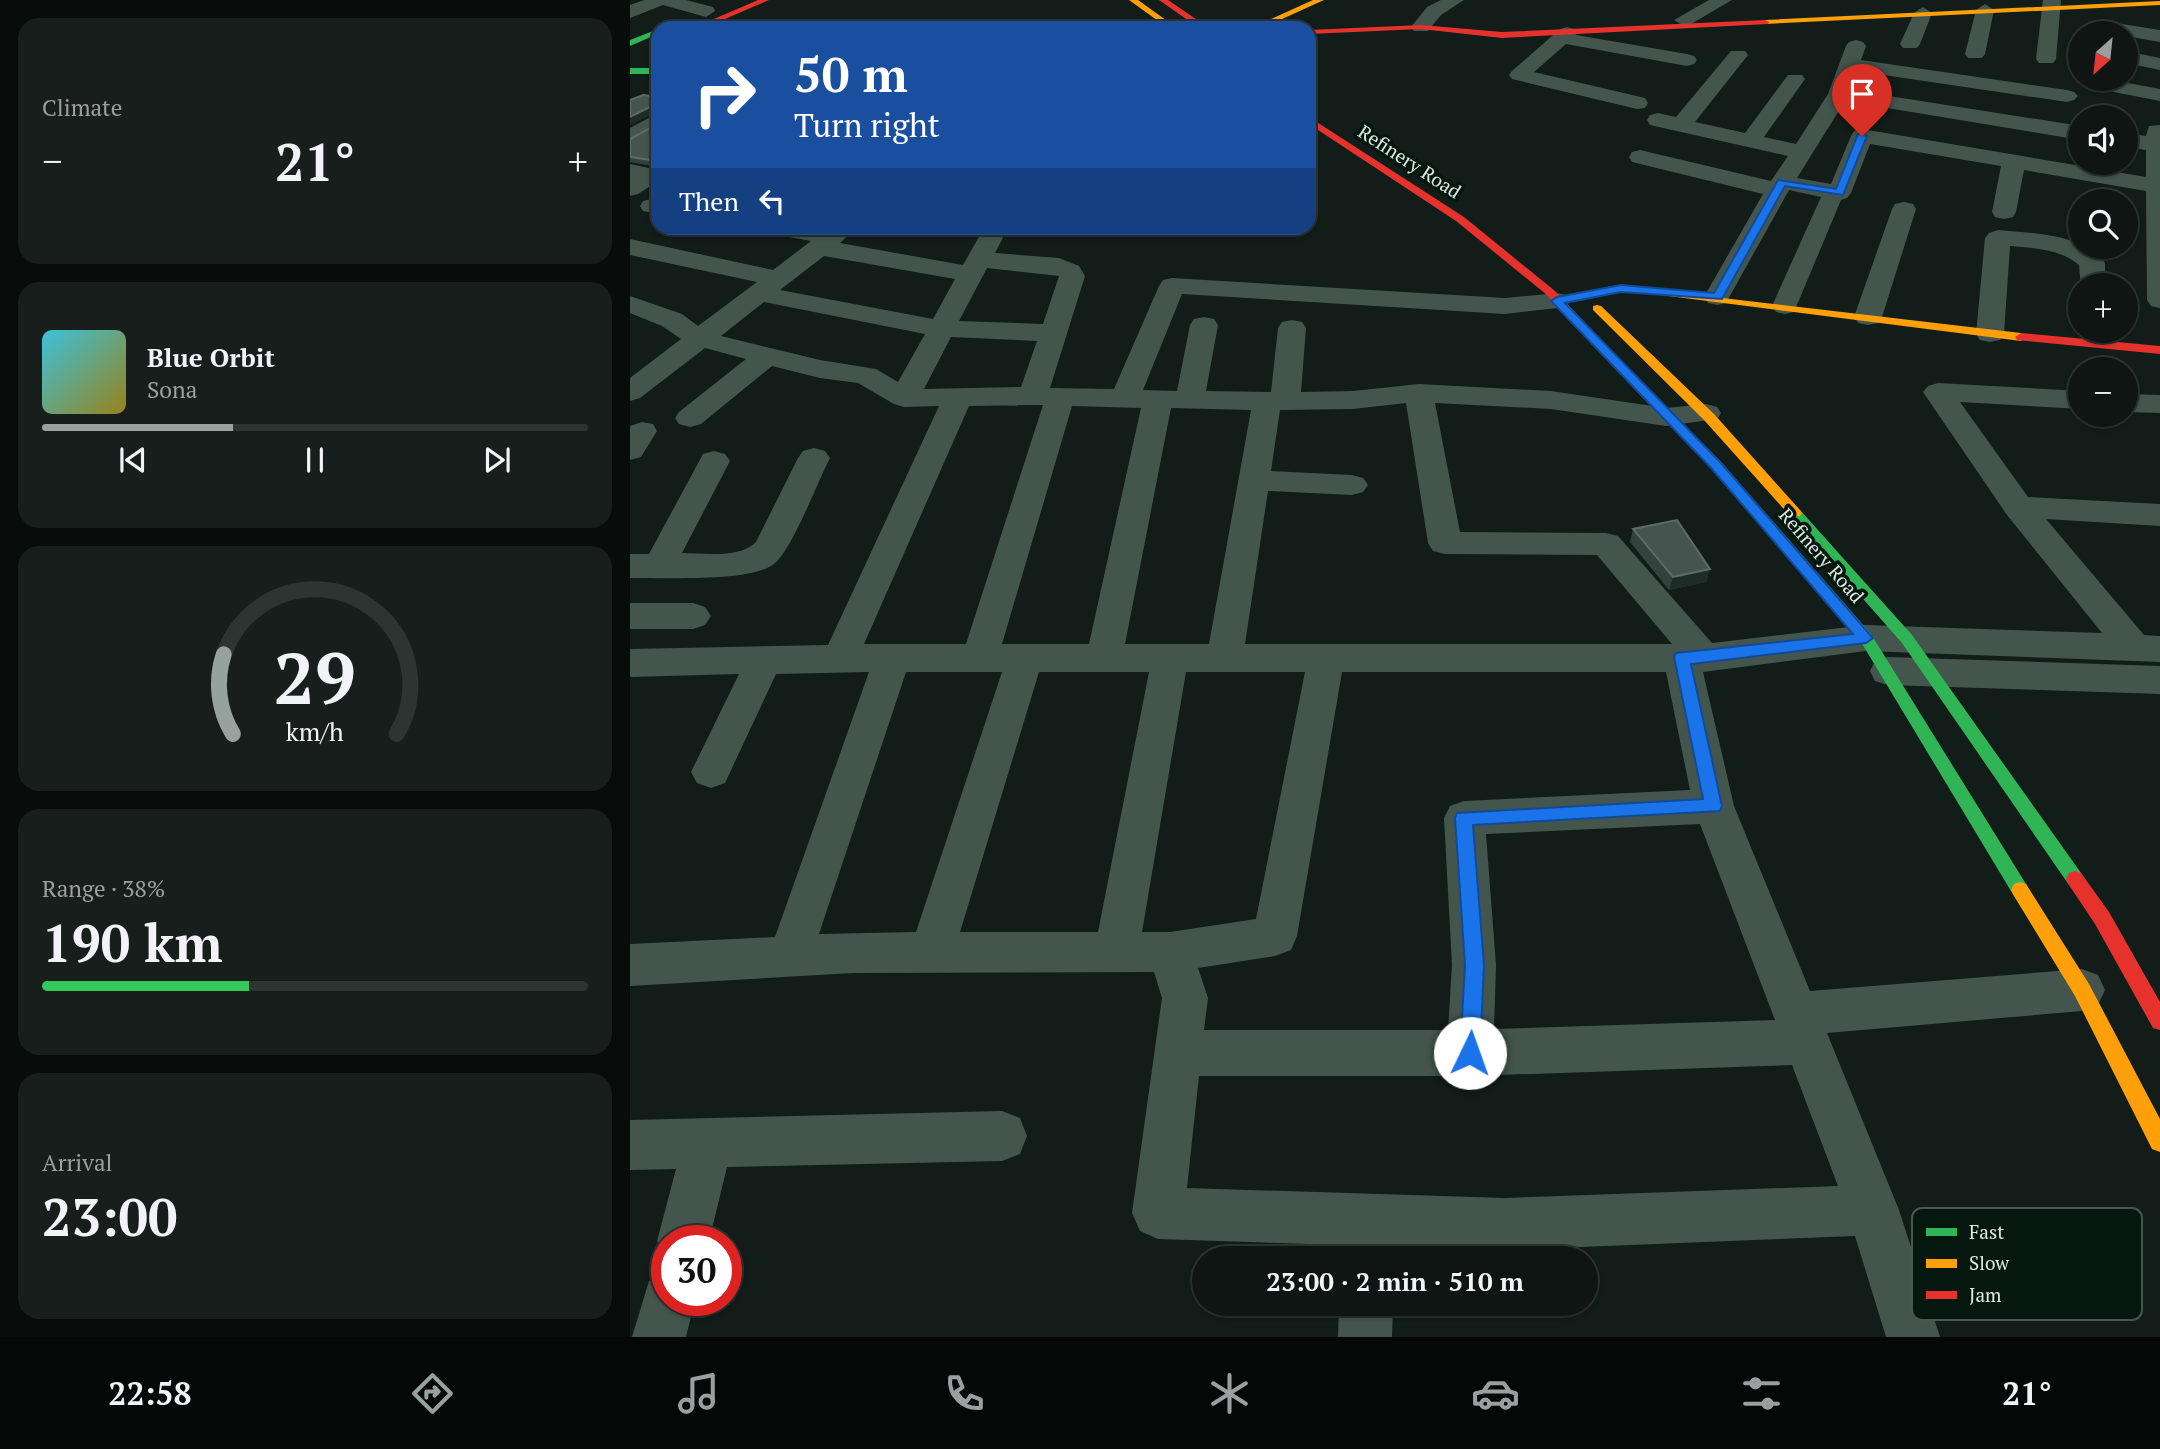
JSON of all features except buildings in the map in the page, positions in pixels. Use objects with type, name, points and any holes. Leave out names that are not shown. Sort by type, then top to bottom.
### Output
[{"type":"street","points":[[630,12],[662,0],[706,11]]},
{"type":"street","points":[[688,21],[733,0]]},
{"type":"street","points":[[694,21],[765,0]]},
{"type":"street","points":[[1132,0],[1163,21]]},
{"type":"street","points":[[1163,0],[1194,21]]},
{"type":"street","points":[[1271,21],[1320,0]]},
{"type":"street","points":[[1421,27],[1434,11],[1455,0]]},
{"type":"street","points":[[1684,20],[1723,0]]},
{"type":"street","points":[[1316,32],[1421,27],[1503,35],[1565,35],[2008,0]]},
{"type":"street","points":[[1477,31],[1684,20],[1709,22],[1923,13],[2051,4],[2160,3]]},
{"type":"street","points":[[2046,59],[2051,4]]},
{"type":"street","points":[[1975,54],[1985,10]]},
{"type":"street","points":[[1910,44],[1923,13]]},
{"type":"street","points":[[2138,33],[2160,36]]},
{"type":"street","points":[[630,43],[651,34]]},
{"type":"street","points":[[1637,103],[1519,75],[1565,35],[1687,60]]},
{"type":"street","points":[[630,56],[651,47]]},
{"type":"street","points":[[1541,54],[1569,60]]},
{"type":"street","points":[[1681,125],[1738,55]]},
{"type":"street","points":[[1717,297],[1779,186],[1839,94],[1853,55],[2067,96]]},
{"type":"street","points":[[2138,59],[2160,64]]},
{"type":"street","points":[[630,62],[651,61]]},
{"type":"street","points":[[630,71],[651,71]]},
{"type":"street","points":[[1750,141],[1795,79]]},
{"type":"street","points":[[2138,91],[2160,95]]},
{"type":"street","points":[[1839,94],[2068,131]]},
{"type":"street","name":"Refinery Road","points":[[1316,115],[1455,196]]},
{"type":"street","name":"Refinery Road","points":[[1316,115],[1561,290],[1666,417],[1717,466],[1866,638],[2082,990],[2160,1141]]},
{"type":"street","points":[[1658,120],[1801,152]]},
{"type":"street","points":[[630,137],[651,124]]},
{"type":"street","points":[[1640,157],[1779,186],[1839,193],[1862,136],[2099,176],[2159,169]]},
{"type":"street","points":[[2138,151],[2159,169],[2160,300]]},
{"type":"street","points":[[2004,212],[2014,160]]},
{"type":"street","points":[[630,189],[646,173]]},
{"type":"street","points":[[2097,189],[2099,176]]},
{"type":"street","points":[[1785,306],[1830,201]]},
{"type":"street","points":[[1868,317],[1904,209]]},
{"type":"street","points":[[904,398],[973,267],[986,235]]},
{"type":"street","points":[[631,390],[831,237],[973,267],[1059,266],[1070,271],[1072,275],[1053,333],[1047,396],[980,658]]},
{"type":"street","points":[[1990,334],[1998,238],[2067,248],[2082,254],[2092,263],[2092,273]]},
{"type":"street","points":[[630,247],[766,286],[939,328],[1053,333]]},
{"type":"street","points":[[1125,398],[1172,286],[1505,306],[1561,290],[1585,296],[1621,289],[1717,297],[2056,342],[2160,350]]},
{"type":"street","name":"Refinery Road","points":[[1585,296],[1706,413],[1907,639],[2102,918],[2160,1021]]},
{"type":"street","points":[[630,304],[672,320],[696,338],[820,369],[866,375],[904,398],[1047,396],[1276,401],[1353,400],[1419,393],[1551,400],[1666,417],[1706,413]]},
{"type":"street","points":[[1104,658],[1174,400],[1204,325]]},
{"type":"street","points":[[1225,657],[1254,480],[1276,401],[1292,328]]},
{"type":"street","points":[[691,418],[768,355]]},
{"type":"street","points":[[2068,399],[1938,392],[2018,507],[2147,648]]},
{"type":"street","points":[[1419,393],[1445,543],[1606,544],[1693,658],[1714,806],[1873,1210],[1913,1337]]},
{"type":"street","points":[[840,658],[958,397]]},
{"type":"street","points":[[2138,403],[2160,404]]},
{"type":"street","points":[[644,566],[741,564],[761,557],[769,549],[814,458]]},
{"type":"street","points":[[644,566],[714,461]]},
{"type":"street","points":[[1254,480],[1352,485]]},
{"type":"street","points":[[2018,507],[2160,515]]},
{"type":"street","points":[[630,616],[693,616]]},
{"type":"street","points":[[634,671],[764,660],[840,658],[1693,658],[1866,638],[2147,648]]},
{"type":"street","points":[[1116,952],[1170,657]]},
{"type":"street","points":[[630,965],[931,953],[1170,952],[1275,936],[1326,657]]},
{"type":"street","points":[[931,953],[1025,658]]},
{"type":"street","points":[[789,957],[892,659]]},
{"type":"street","points":[[711,772],[764,660]]},
{"type":"street","points":[[1888,671],[2160,681]]},
{"type":"street","points":[[1470,1053],[1474,965],[1464,818],[1714,806]]},
{"type":"street","points":[[1170,952],[1185,998],[1158,1213],[1367,1239],[1505,1224],[1873,1210]]},
{"type":"street","points":[[1178,1053],[1470,1053],[1800,1028],[2082,990]]},
{"type":"street","points":[[630,1145],[1002,1136]]},
{"type":"street","points":[[687,1225],[708,1143]]},
{"type":"street","points":[[659,1337],[664,1316]]},
{"type":"street","points":[[1365,1337],[1366,1316]]},
{"type":"traffic: fast","points":[[630,43],[651,34]]},
{"type":"traffic: fast","points":[[630,71],[651,71]]},
{"type":"traffic: fast","points":[[1622,369],[1717,466],[1866,638],[2020,890]]},
{"type":"traffic: fast","points":[[1795,513],[1907,639],[2075,879]]},
{"type":"traffic: slow","points":[[1133,0],[1163,21]]},
{"type":"traffic: slow","points":[[1271,21],[1320,0]]},
{"type":"traffic: slow","points":[[1765,22],[2160,3]]},
{"type":"traffic: slow","points":[[1557,301],[1621,289],[1637,289],[2021,337]]},
{"type":"traffic: slow","points":[[1597,308],[1709,417],[1795,513]]},
{"type":"traffic: slow","points":[[2020,890],[2082,990],[2160,1141]]},
{"type":"traffic: jam","points":[[714,21],[765,0]]},
{"type":"traffic: jam","points":[[1163,0],[1194,21]]},
{"type":"traffic: jam","points":[[1316,32],[1421,27],[1502,35],[1765,22]]},
{"type":"traffic: jam","points":[[1316,125],[1460,219],[1551,293],[1622,369]]},
{"type":"traffic: jam","points":[[2021,337],[2160,350]]},
{"type":"traffic: jam","points":[[2075,879],[2102,918],[2160,1021]]},
{"type":"route","points":[[1470,1053],[1474,965],[1464,818],[1714,806],[1681,657],[1704,658],[1866,638],[1717,466],[1666,417],[1557,301],[1621,289],[1717,297],[1782,182],[1839,193],[1862,136]]}]
